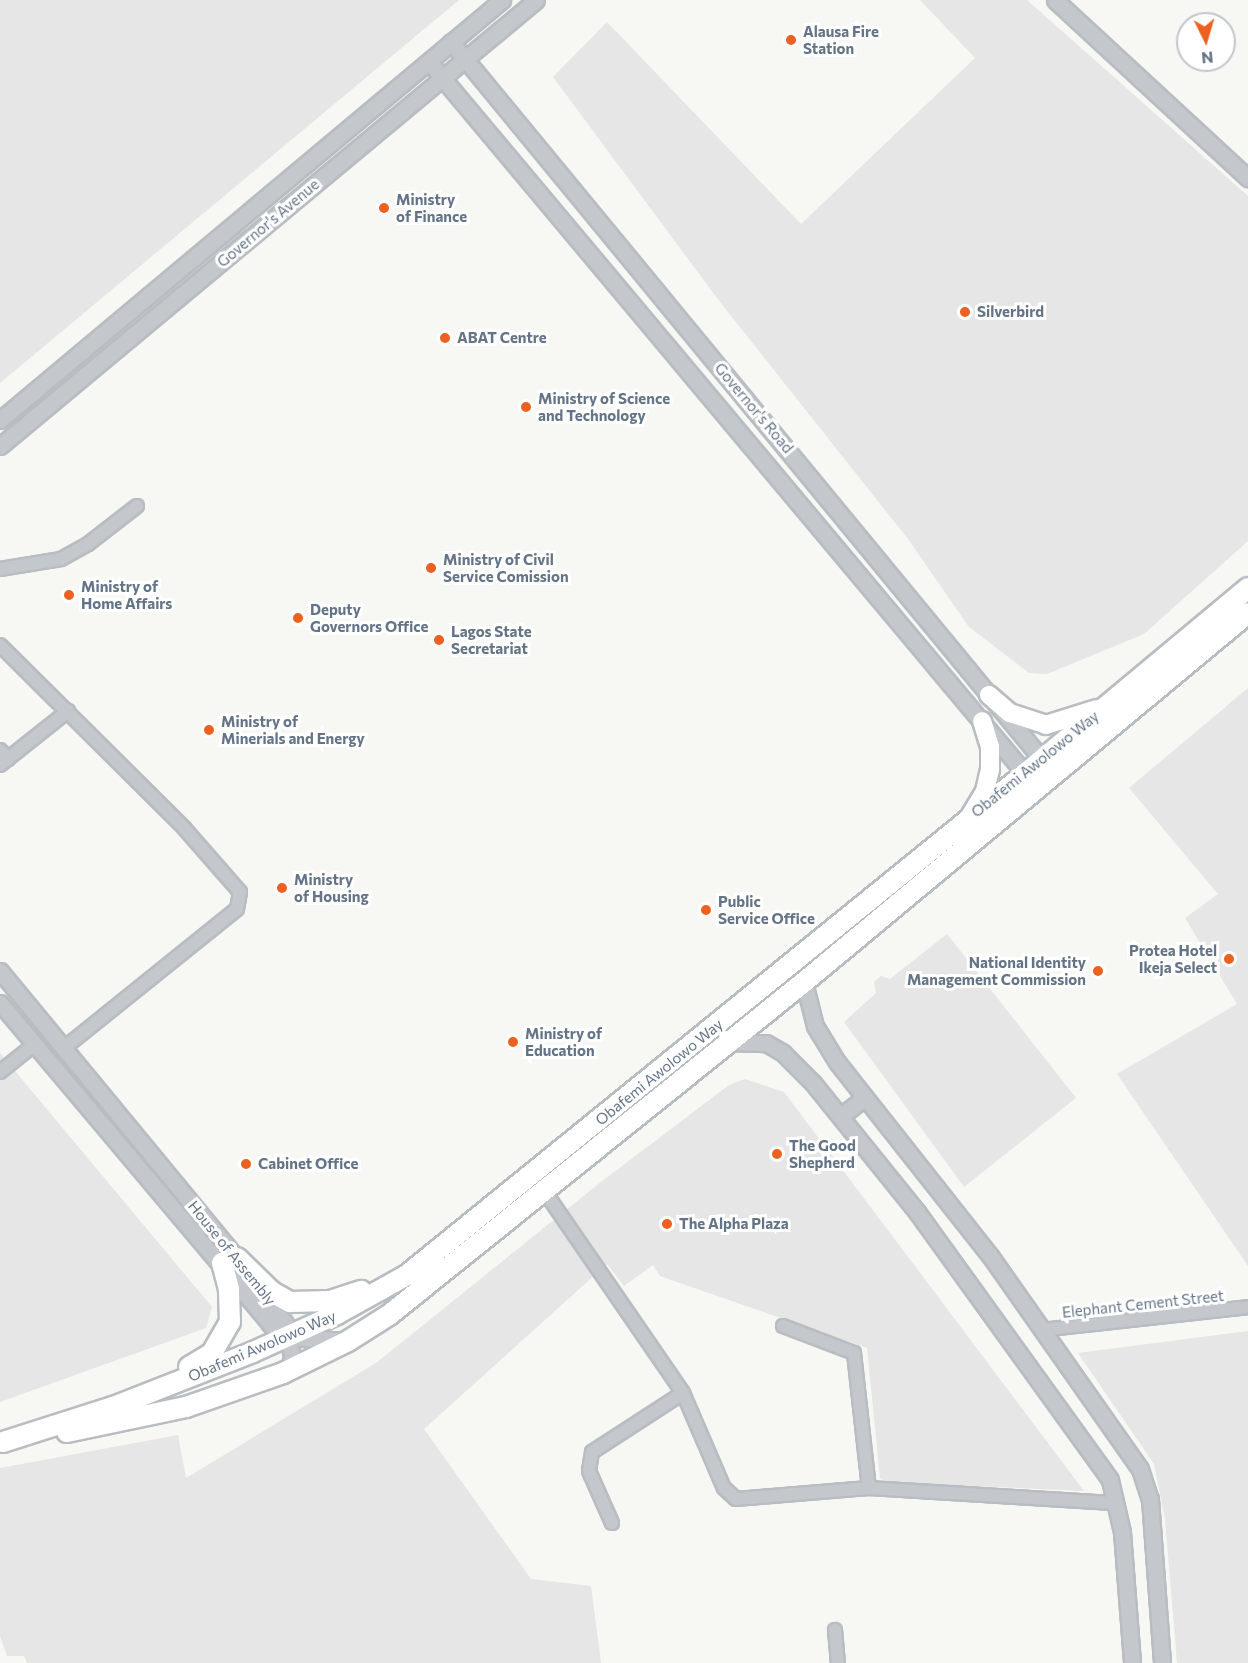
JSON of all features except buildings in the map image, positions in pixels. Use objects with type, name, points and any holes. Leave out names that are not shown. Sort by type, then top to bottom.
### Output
[{"type":"main road","name":"Obafemi Awolowo Way","points":[[2,1443],[130,1399],[288,1337],[407,1275],[1026,773],[1248,588]]},
{"type":"main road","name":"Obafemi Awolowo Way","points":[[2,1443],[93,1428],[186,1407],[290,1369],[348,1341],[423,1290],[545,1192],[804,982],[1248,613]]},
{"type":"main road","points":[[989,695],[1010,713],[1046,725],[1080,718],[1107,705]]},
{"type":"main road","points":[[969,818],[985,791],[990,770],[990,747],[982,721]]},
{"type":"main road","points":[[229,1260],[272,1292],[290,1302],[310,1304],[407,1275]]},
{"type":"main road","points":[[130,1399],[147,1384],[212,1353],[224,1338],[231,1306],[229,1260]]},
{"type":"street","name":"Governor's Avenue","points":[[0,420],[502,0]]},
{"type":"street","name":"Governor's Avenue","points":[[0,446],[536,0]]},
{"type":"street","points":[[1055,0],[1248,178]]},
{"type":"street","name":"Governor's Road","points":[[451,42],[1055,775]]},
{"type":"street","name":"Governor's Road","points":[[429,62],[1038,789]]},
{"type":"street","points":[[0,569],[61,559],[88,544],[137,506]]},
{"type":"street","points":[[0,645],[68,711],[235,883],[241,901],[237,909],[64,1048]]},
{"type":"street","points":[[3,758],[68,711]]},
{"type":"street","name":"House of Assembly","points":[[0,971],[64,1048],[229,1260],[270,1324],[288,1337]]},
{"type":"street","points":[[804,982],[815,1026],[864,1098],[991,1257],[1140,1469],[1150,1499],[1162,1663]]},
{"type":"street","name":"House of Assembly","points":[[0,1003],[229,1260]]},
{"type":"street","points":[[729,1042],[753,1041],[783,1053],[841,1116],[917,1212],[1011,1348],[1084,1442],[1110,1480],[1117,1503],[1132,1663]]},
{"type":"street","points":[[0,1072],[35,1044]]},
{"type":"street","points":[[841,1116],[864,1098]]},
{"type":"street","points":[[545,1192],[683,1393],[724,1488],[736,1499],[869,1488],[1117,1503]]},
{"type":"street","name":"Elephant Cement Street","points":[[1041,1330],[1248,1307]]},
{"type":"street","points":[[783,1326],[854,1353],[869,1488]]},
{"type":"street","points":[[290,1369],[292,1356],[288,1337],[348,1341]]},
{"type":"street","points":[[612,1523],[589,1471],[592,1452],[683,1393]]},
{"type":"street","points":[[835,1630],[838,1663]]},
{"type":"shaded area","points":[[0,0],[459,0],[0,383]]},
{"type":"shaded area","points":[[920,0],[1027,0],[1248,196],[1248,541],[1144,634],[1047,674],[1029,673],[969,627],[908,539],[720,302],[553,77],[607,22],[801,224],[975,58]]},
{"type":"shaded area","points":[[1248,688],[1248,1266],[1117,1074],[1237,1004],[1185,918],[1218,894],[1129,788]]},
{"type":"shaded area","points":[[947,934],[1076,1098],[964,1187],[844,1022],[876,993],[874,982],[881,976],[890,979]]},
{"type":"shaded area","points":[[0,1053],[212,1307],[206,1328],[0,1402]]},
{"type":"shaded area","points":[[745,1079],[784,1092],[1084,1491],[886,1482],[880,1478],[867,1348],[660,1276],[653,1265],[624,1286],[607,1264],[424,1429],[531,1579],[591,1586],[601,1663],[27,1663],[24,1656],[7,1656],[0,1636],[0,1468],[178,1435],[186,1478],[376,1363],[601,1182],[729,1085]]},
{"type":"shaded area","points":[[1248,1331],[1248,1663],[1177,1663],[1165,1519],[1154,1464],[1078,1353]]},
{"type":"place","name":"Alausa Fire Station","points":[[791,40]]},
{"type":"place","name":"Ministry of Finance","points":[[384,208]]},
{"type":"place","name":"Silverbird","points":[[965,312]]},
{"type":"place","name":"ABAT Centre","points":[[445,338]]},
{"type":"place","name":"Ministry of Science and Technology","points":[[526,407]]},
{"type":"place","name":"Ministry of Civil Service Comission","points":[[431,568]]},
{"type":"place","name":"Ministry of Home Affairs","points":[[69,595]]},
{"type":"place","name":"Deputy Governors Office","points":[[298,618]]},
{"type":"place","name":"Lagos State Secretariat","points":[[439,640]]},
{"type":"place","name":"Ministry of Minerials and Energy","points":[[209,730]]},
{"type":"place","name":"Ministry of Housing","points":[[282,888]]},
{"type":"place","name":"Public Service Office","points":[[706,910]]},
{"type":"place","name":"Protea Hotel Ikeja Select","points":[[1229,959]]},
{"type":"place","name":"National Identity Management Commission","points":[[1098,971]]},
{"type":"place","name":"Ministry of Education","points":[[513,1042]]},
{"type":"place","name":"The Good Shepherd","points":[[777,1154]]},
{"type":"place","name":"Cabinet Office","points":[[246,1164]]},
{"type":"place","name":"The Alpha Plaza","points":[[667,1224]]}]
